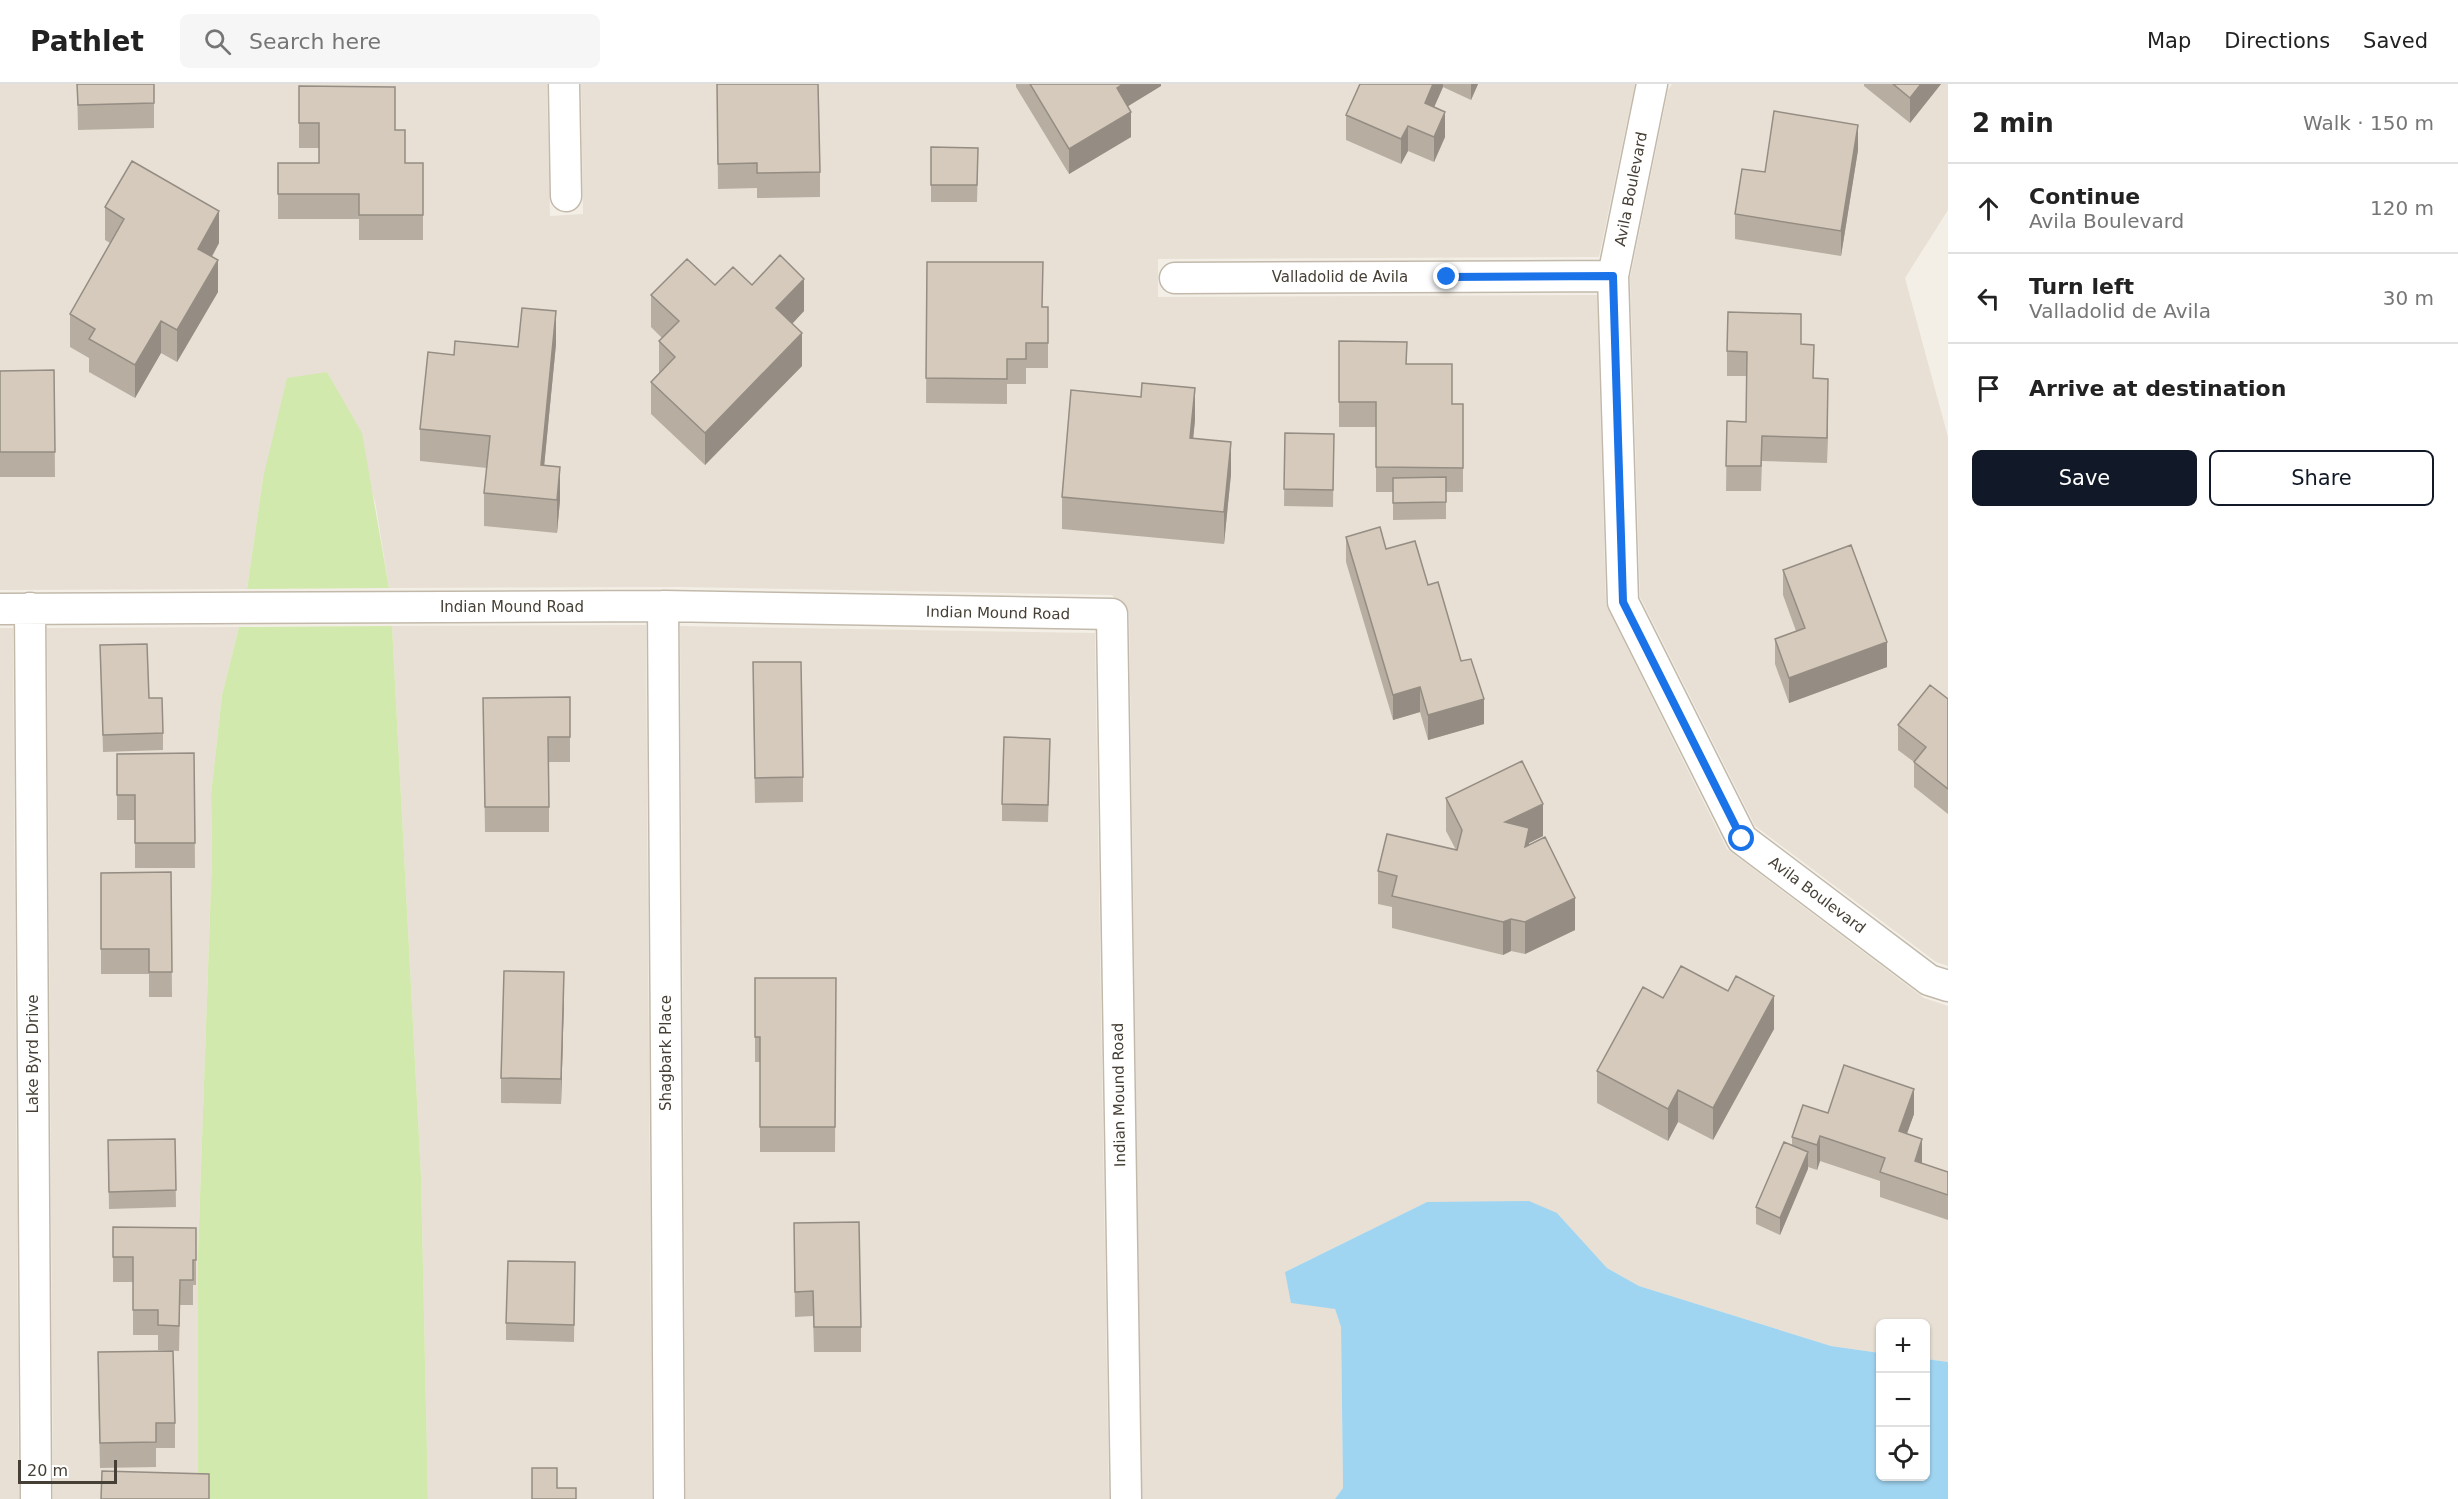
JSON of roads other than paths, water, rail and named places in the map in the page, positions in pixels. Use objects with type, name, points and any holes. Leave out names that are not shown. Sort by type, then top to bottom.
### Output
[{"type":"street","points":[[564,84],[566,196]]},
{"type":"street","name":"Avila Boulevard","points":[[1652,84],[1613,276],[1623,602],[1742,839],[1929,980],[1948,986]]},
{"type":"street","name":"Valladolid de Avila","points":[[1175,278],[1613,276]]},
{"type":"street","name":"Indian Mound Road","points":[[0,609],[663,606],[1112,614],[1126,1499]]},
{"type":"street","name":"Shagbark Place","points":[[663,606],[669,1499]]},
{"type":"street","name":"Lake Byrd Drive","points":[[30,609],[36,1499]]},
{"type":"water","points":[[1529,1201],[1557,1213],[1607,1268],[1639,1286],[1831,1346],[1876,1352],[1876,1481],[1930,1481],[1930,1360],[1948,1362],[1948,1499],[1335,1499],[1343,1488],[1341,1327],[1335,1309],[1291,1303],[1285,1272],[1427,1202]]}]
